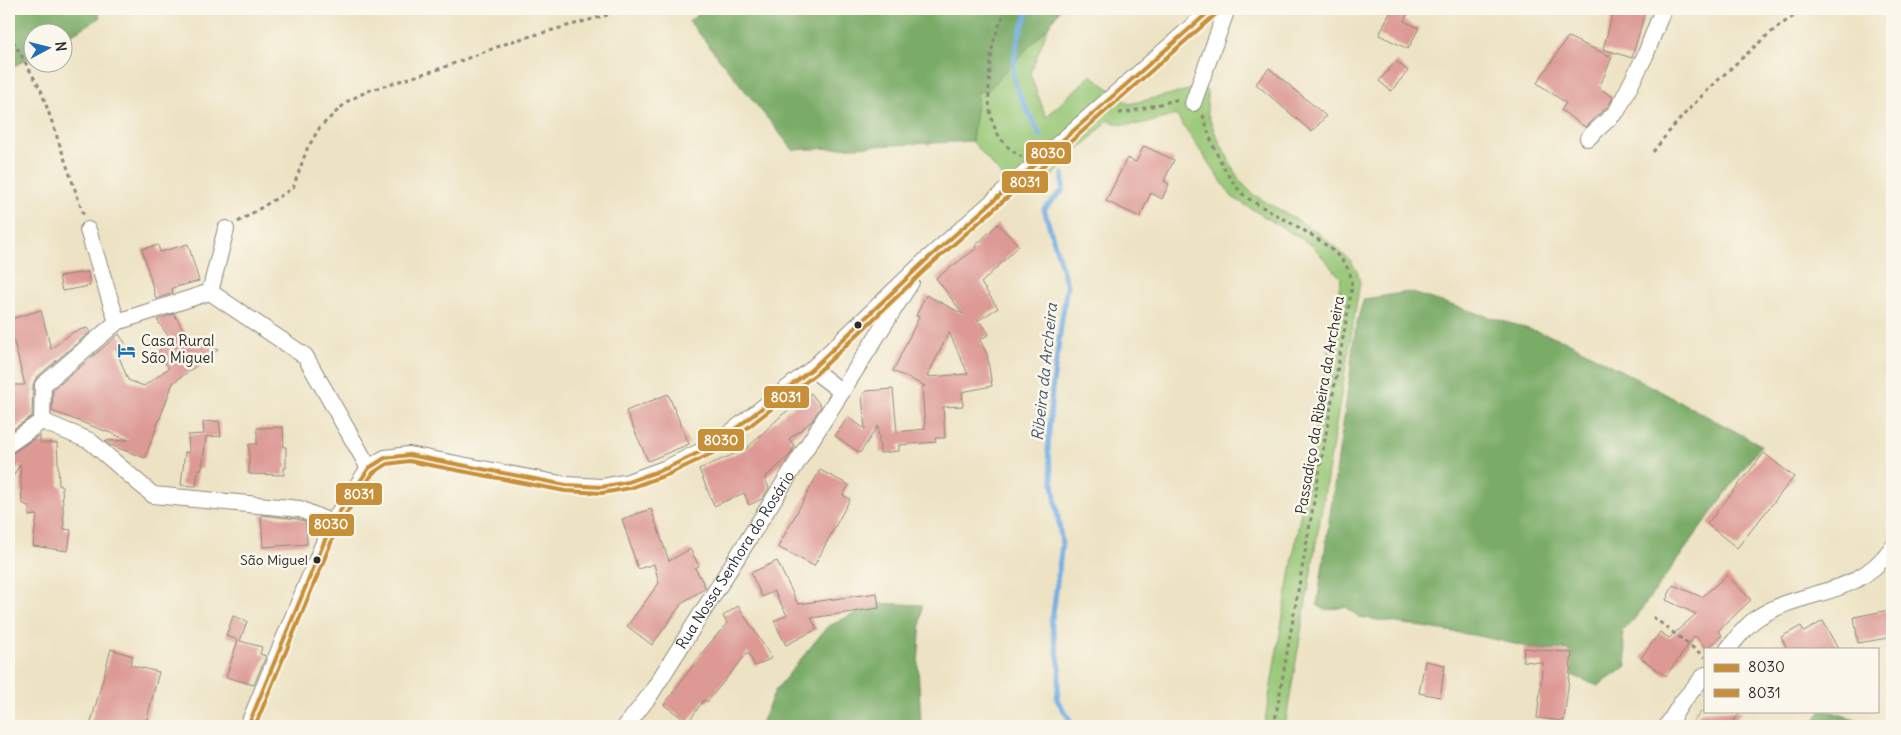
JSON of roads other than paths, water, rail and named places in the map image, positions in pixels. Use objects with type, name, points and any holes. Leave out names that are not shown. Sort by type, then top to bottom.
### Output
[{"type":"street","points":[[248,726],[332,523],[369,468],[385,458],[409,456],[566,484],[602,487],[628,482],[668,468],[716,444],[812,369],[924,262],[1212,9]]},
{"type":"street","points":[[1193,103],[1227,9]]},
{"type":"street","points":[[1588,138],[1617,111],[1645,56],[1663,9]]},
{"type":"street","points":[[210,292],[226,229]]},
{"type":"street","points":[[88,230],[117,322]]},
{"type":"street","name":"Rua Nossa Senhora do Rosário","points":[[626,726],[650,695],[924,262]]},
{"type":"street","points":[[42,420],[43,386],[117,322],[210,292]]},
{"type":"street","points":[[210,292],[305,356],[369,468]]},
{"type":"street","points":[[812,369],[842,392]]},
{"type":"street","points":[[9,444],[42,420]]},
{"type":"street","points":[[42,420],[90,441],[152,495],[300,508],[332,523]]},
{"type":"street","points":[[1729,648],[1744,629],[1757,618],[1773,609],[1846,585],[1866,575],[1879,564],[1892,548]]},
{"type":"street","points":[[1667,726],[1682,702],[1704,676]]},
{"type":"waterway","name":"Ribeira da Archeira","points":[[1031,9],[1023,24],[1017,45],[1014,75],[1020,95],[1040,135]]},
{"type":"waterway","name":"Ribeira da Archeira","points":[[1063,174],[1063,190],[1044,209],[1067,285],[1052,390],[1048,450],[1062,544],[1051,621],[1060,668],[1057,700],[1074,726]]},
{"type":"place","name":"Casa Rural São Miguel","points":[[127,350]]},
{"type":"place","name":"São Miguel","points":[[317,560]]}]
